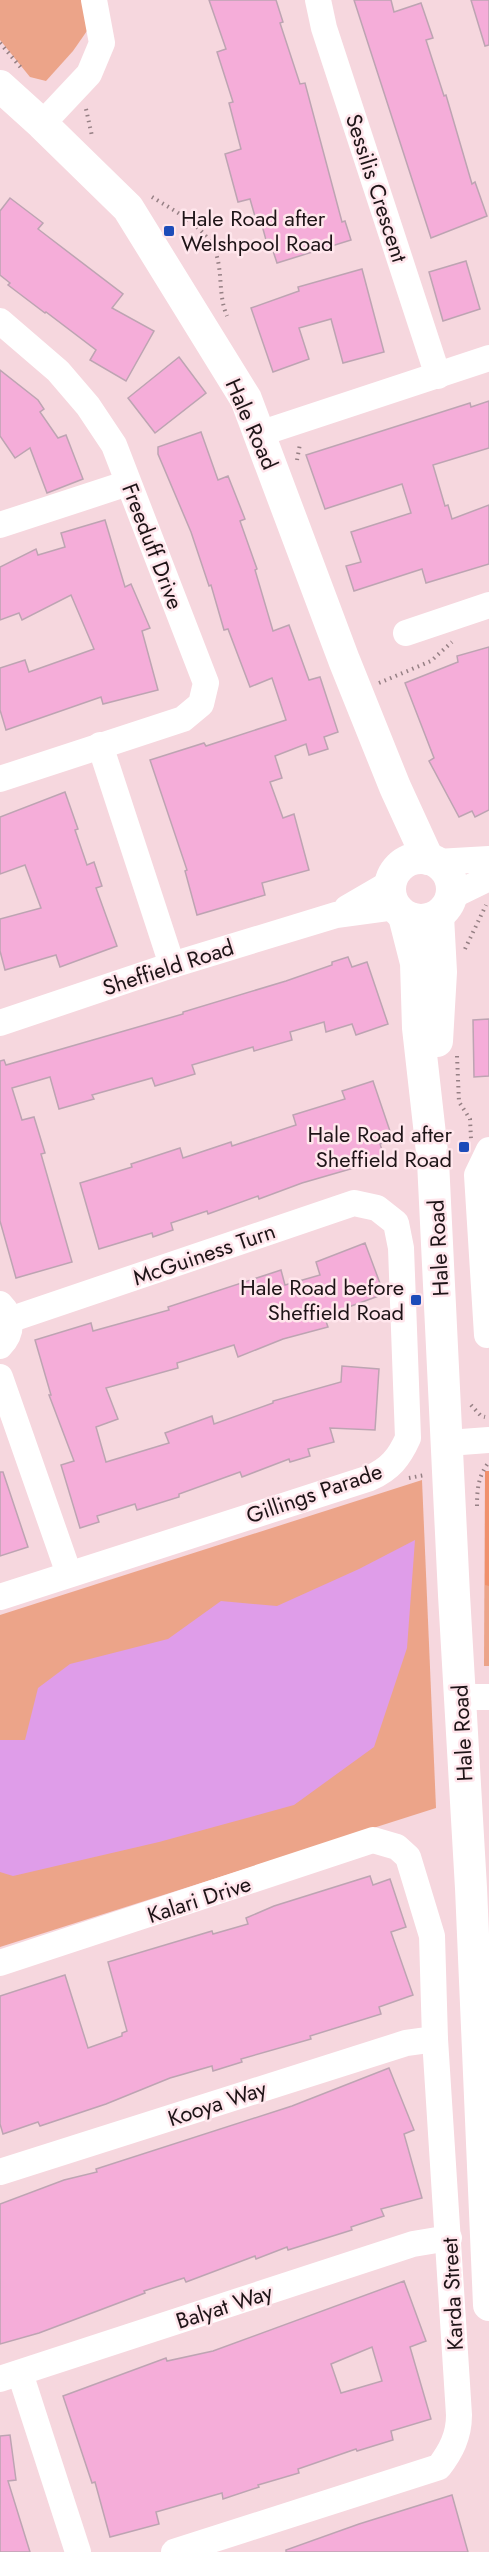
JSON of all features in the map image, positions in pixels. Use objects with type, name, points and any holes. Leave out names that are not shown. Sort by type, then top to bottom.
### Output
[{"type":"main road","name":"Hale Road","points":[[11,78],[42,124],[128,208],[246,399],[344,660],[395,787],[409,882],[416,963],[418,1028],[433,1161],[448,1443],[475,1697],[489,2305]]},
{"type":"main road","name":"Hale Road","points":[[409,882],[450,876],[445,906],[441,972],[433,1161]]},
{"type":"main road","points":[[409,882],[415,920],[427,920],[445,906]]},
{"type":"street","points":[[42,124],[89,74],[98,54],[102,43],[94,0]]},
{"type":"street","name":"Sessilis Crescent","points":[[318,0],[324,28],[438,376]]},
{"type":"street","name":"Freeduff Drive","points":[[0,321],[58,371],[87,406],[114,445],[206,683],[201,704],[183,718],[0,778]]},
{"type":"street","points":[[259,434],[489,358]]},
{"type":"street","points":[[0,525],[128,483]]},
{"type":"street","points":[[406,633],[489,605]]},
{"type":"street","points":[[100,746],[172,964]]},
{"type":"street","name":"Sheffield Road","points":[[0,1023],[172,964],[336,915],[409,882],[489,859]]},
{"type":"street","points":[[445,906],[489,878]]},
{"type":"street","points":[[487,1335],[477,1175],[489,1150]]},
{"type":"street","name":"McGuiness Turn","points":[[5,1312],[354,1203],[376,1208],[396,1223]]},
{"type":"street","name":"Gillings Parade","points":[[0,1597],[370,1478],[387,1470],[400,1455],[408,1438],[401,1248],[396,1223]]},
{"type":"street","points":[[0,1346],[9,1334],[5,1312]]},
{"type":"street","points":[[0,1377],[69,1574]]},
{"type":"street","points":[[448,1443],[489,1440]]},
{"type":"street","name":"Kalari Drive","points":[[0,1963],[373,1840],[397,1847]]},
{"type":"street","name":"Karda Street","points":[[174,2552],[439,2467],[450,2452],[459,2424],[435,2038],[432,1936],[408,1857],[397,1847]]},
{"type":"street","name":"Kooya Way","points":[[0,2172],[406,2043],[435,2038]]},
{"type":"street","name":"Balyat Way","points":[[10,2376],[413,2244],[448,2238]]},
{"type":"street","points":[[10,2376],[78,2552]]},
{"type":"path","points":[[0,43],[11,78]]},
{"type":"path","points":[[378,683],[431,661],[458,637]]},
{"type":"shaded area","points":[[0,0],[86,0],[89,28],[73,51],[46,81],[30,77],[0,40]]},
{"type":"shaded area","points":[[485,1471],[489,1471],[489,1666],[484,1666]]},
{"type":"shaded area","points":[[485,1471],[489,1471],[489,1586],[485,1585]]},
{"type":"shaded area","points":[[422,1480],[436,1808],[0,1947],[0,1615]]},
{"type":"shaded area","points":[[415,1540],[407,1648],[374,1747],[294,1805],[159,1842],[13,1876],[0,1872],[0,1740],[25,1740],[38,1688],[70,1664],[168,1639],[221,1601],[277,1606],[359,1569]]},
{"type":"building","points":[[209,0],[276,0],[283,22],[280,23],[300,84],[305,83],[342,222],[345,221],[351,240],[277,263],[269,239],[266,240],[260,218],[256,220],[250,199],[238,202],[225,154],[241,149],[229,103],[233,102],[217,52],[226,49]]},
{"type":"building","points":[[354,0],[391,0],[394,12],[421,3],[433,38],[426,40],[444,96],[446,95],[472,184],[475,182],[487,216],[431,238]]},
{"type":"building","points":[[471,0],[489,0],[489,45],[485,46]]},
{"type":"building","points":[[10,198],[43,223],[38,229],[123,294],[112,308],[154,331],[126,381],[90,360],[96,350],[8,285],[10,283],[0,275],[0,211]]},
{"type":"building","points":[[466,261],[480,309],[443,321],[429,272]]},
{"type":"building","points":[[362,269],[384,352],[343,363],[331,319],[299,328],[309,359],[273,372],[251,308],[299,291],[298,287]]},
{"type":"building","points":[[179,357],[206,393],[155,433],[128,398]]},
{"type":"building","points":[[0,370],[38,400],[44,409],[40,412],[58,438],[66,435],[83,479],[47,493],[30,448],[15,458],[0,436]]},
{"type":"building","points":[[489,401],[489,448],[433,465],[445,506],[448,505],[452,519],[489,505],[489,564],[426,583],[422,569],[354,591],[346,566],[361,562],[351,532],[411,513],[402,484],[325,509],[306,455],[470,403],[471,407]]},
{"type":"building","points":[[201,432],[218,480],[228,476],[245,519],[240,521],[257,569],[255,570],[273,631],[289,625],[309,680],[320,677],[338,732],[324,737],[328,749],[309,755],[306,744],[275,756],[282,778],[270,782],[283,818],[294,814],[309,870],[262,883],[265,895],[197,915],[185,871],[187,870],[150,760],[204,743],[206,746],[286,720],[272,678],[250,687],[228,629],[224,630],[211,585],[209,586],[191,532],[158,454],[158,447]]},
{"type":"building","points":[[105,520],[125,587],[131,584],[150,628],[142,631],[158,690],[103,704],[101,697],[6,730],[0,710],[0,668],[25,660],[29,672],[94,649],[71,595],[22,620],[19,613],[0,620],[0,567],[36,549],[38,555],[65,547],[61,533]]},
{"type":"building","points":[[489,647],[489,810],[475,817],[472,811],[459,817],[429,761],[434,758],[405,683],[458,662],[457,656]]},
{"type":"building","points":[[65,792],[87,865],[94,862],[102,886],[96,888],[117,946],[60,967],[56,955],[5,970],[0,951],[0,919],[41,908],[25,865],[0,874],[0,817]]},
{"type":"building","points":[[348,957],[352,967],[367,962],[388,1024],[356,1035],[352,1024],[326,1032],[324,1022],[290,1032],[292,1040],[254,1051],[253,1047],[192,1065],[195,1074],[155,1086],[152,1078],[92,1095],[94,1099],[59,1109],[50,1077],[12,1088],[22,1120],[34,1117],[45,1153],[41,1154],[72,1262],[16,1278],[0,1221],[0,1061],[4,1060],[6,1065],[183,1014],[183,1012],[286,981]]},
{"type":"building","points":[[489,1019],[489,1076],[474,1077],[473,1020]]},
{"type":"building","points":[[373,1081],[393,1140],[380,1144],[385,1159],[302,1183],[259,1199],[258,1196],[208,1214],[207,1211],[171,1223],[173,1230],[153,1237],[152,1233],[99,1249],[80,1183],[132,1167],[131,1164],[180,1148],[183,1158],[231,1142],[232,1146],[296,1125],[293,1115],[345,1099],[342,1091]]},
{"type":"building","points":[[365,1243],[384,1294],[324,1316],[328,1327],[283,1339],[238,1357],[234,1345],[177,1363],[178,1368],[106,1388],[118,1419],[96,1427],[106,1462],[169,1443],[165,1433],[212,1416],[214,1424],[273,1403],[273,1401],[341,1382],[342,1366],[379,1369],[375,1430],[330,1428],[334,1442],[308,1449],[310,1456],[290,1462],[289,1459],[242,1477],[240,1472],[179,1494],[179,1497],[137,1510],[135,1504],[97,1516],[99,1522],[80,1528],[61,1465],[74,1461],[49,1395],[51,1395],[35,1340],[91,1323],[93,1331],[169,1310],[168,1307],[281,1270],[285,1285],[320,1275],[316,1262]]},
{"type":"building","points":[[0,1472],[3,1472],[28,1547],[0,1556]]},
{"type":"building","points":[[370,1876],[373,1885],[390,1879],[406,1927],[391,1932],[413,1995],[379,2007],[381,2014],[310,2036],[311,2039],[241,2059],[242,2062],[213,2071],[212,2066],[170,2078],[106,2104],[40,2126],[38,2122],[3,2134],[0,2124],[0,1996],[65,1975],[88,2048],[122,2036],[122,2033],[127,2031],[108,1962],[212,1931],[213,1934],[248,1924],[246,1918],[274,1906]]},
{"type":"building","points":[[389,2068],[414,2130],[404,2134],[422,2198],[381,2209],[384,2216],[351,2227],[352,2230],[288,2250],[287,2247],[256,2259],[255,2256],[186,2282],[184,2278],[144,2291],[145,2293],[39,2333],[0,2344],[0,2204],[64,2180],[97,2172],[96,2169],[292,2106]]},
{"type":"building","points":[[404,2281],[426,2341],[410,2347],[431,2419],[391,2431],[393,2440],[357,2451],[356,2449],[298,2469],[299,2473],[258,2485],[259,2487],[223,2499],[222,2493],[156,2512],[159,2524],[110,2537],[95,2482],[92,2483],[63,2396],[166,2358],[167,2361],[213,2351]],"holes":[[[372,2347],[382,2381],[341,2393],[331,2364]]]},
{"type":"building","points":[[10,2435],[16,2480],[8,2481],[30,2552],[0,2552],[0,2436]]},
{"type":"building","points":[[452,2495],[468,2552],[286,2552],[286,2550],[359,2524]]},
{"type":"place","name":"Hale Road after Welshpool Road","points":[[169,231]]},
{"type":"place","name":"Hale Road after Sheffield Road","points":[[464,1147]]},
{"type":"place","name":"Hale Road before Sheffield Road","points":[[416,1300]]}]
